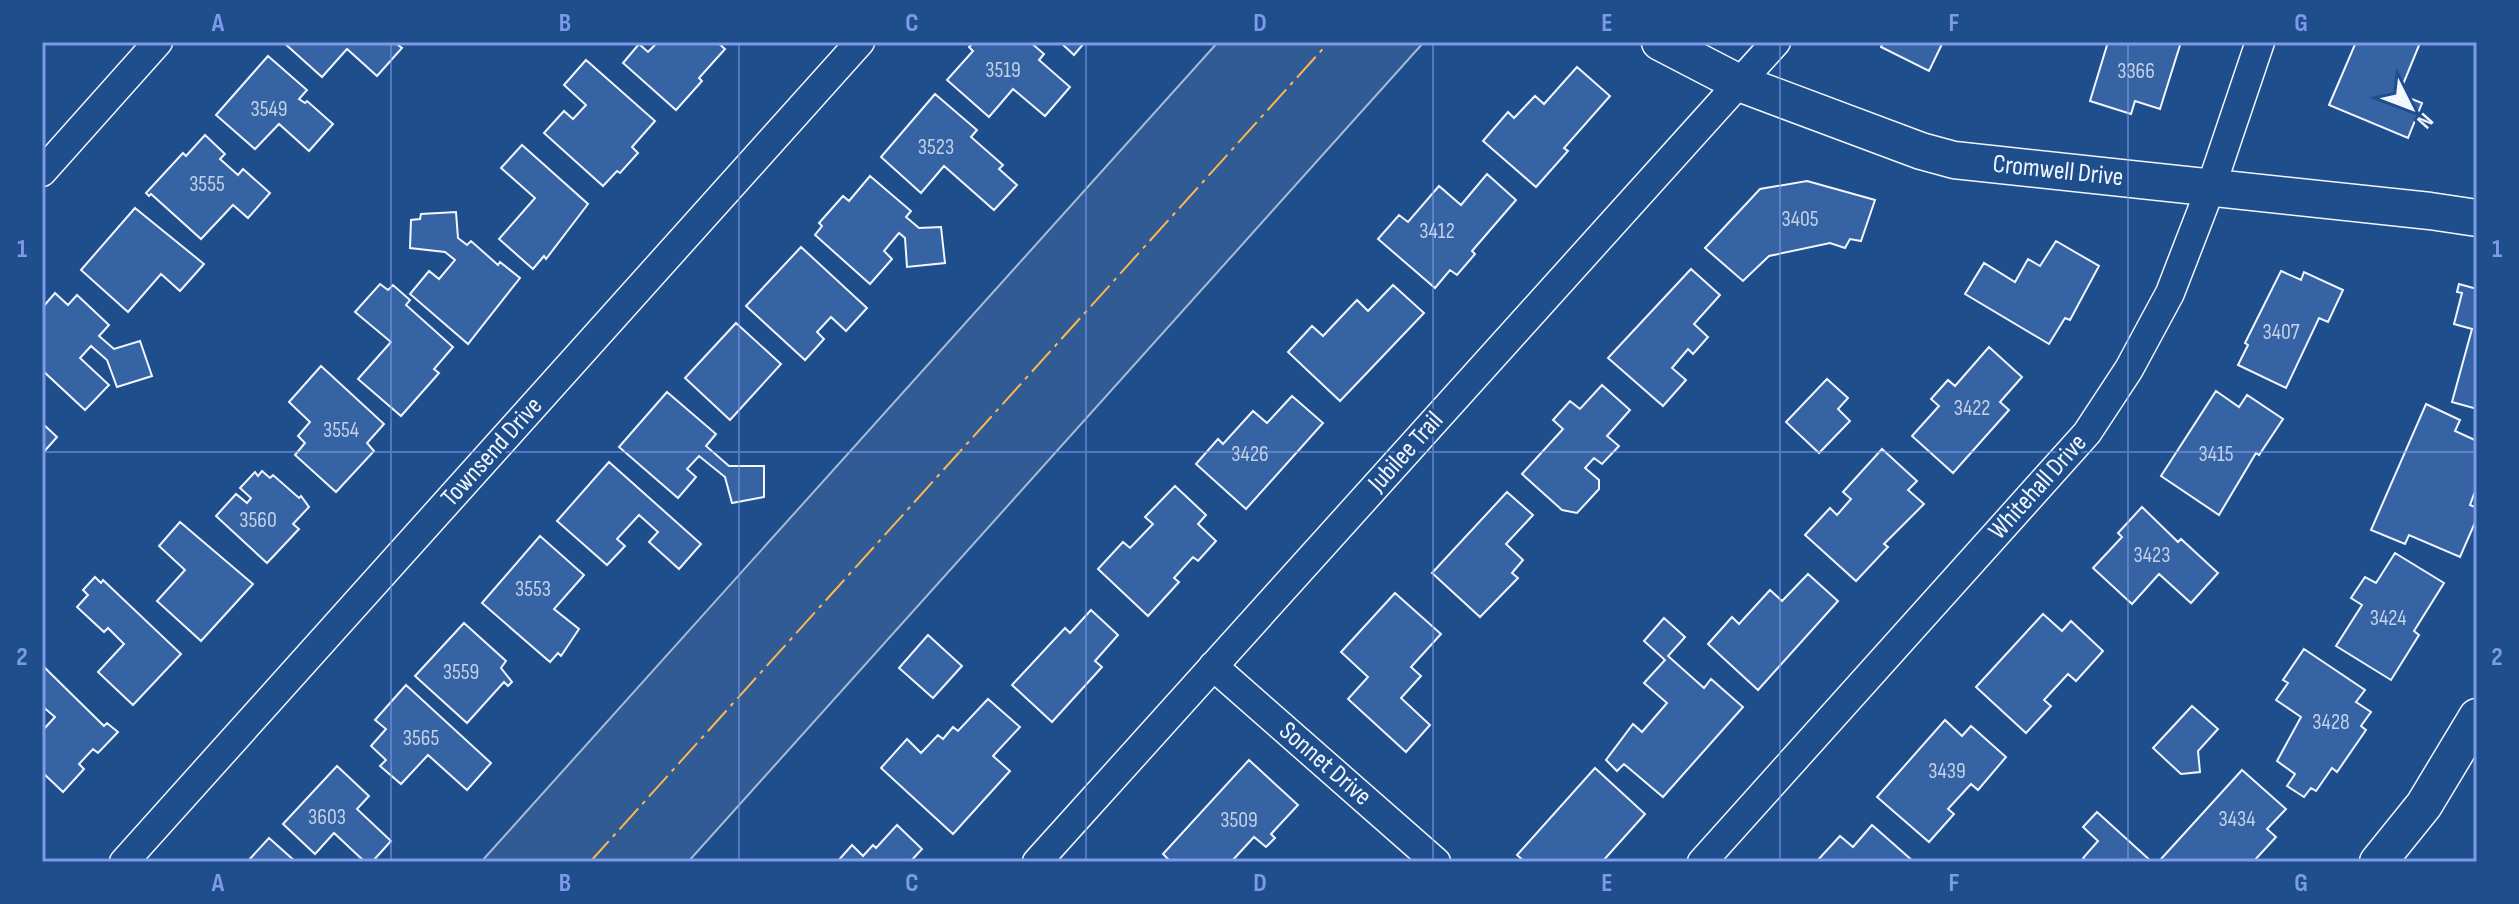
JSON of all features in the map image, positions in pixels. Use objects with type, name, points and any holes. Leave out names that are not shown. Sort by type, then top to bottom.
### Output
[{"type":"street","points":[[42,172],[158,42]]},
{"type":"street","name":"Townsend Drive","points":[[124,862],[860,42]]},
{"type":"street","name":"Cromwell Drive","points":[[1660,42],[1739,83],[1921,151],[1954,160],[2477,218]]},
{"type":"street","name":"Jubilee Trail","points":[[1037,862],[1776,42]]},
{"type":"street","name":"Whitehall Drive","points":[[1702,862],[2087,433],[2129,369],[2170,293],[2211,187],[2260,42]]},
{"type":"street","name":"Sonnet Drive","points":[[1213,666],[1436,862]]},
{"type":"street","points":[[2378,862],[2424,805],[2477,717]]},
{"type":"shaded area","points":[[1218,42],[1424,42],[688,862],[481,862]]},
{"type":"building","points":[[283,42],[394,42],[402,48],[377,76],[347,49],[322,77]]},
{"type":"building","points":[[658,42],[717,42],[725,49],[676,110],[623,63],[639,44],[648,52]]},
{"type":"building","points":[[974,42],[1030,42],[1044,54],[1039,60],[1070,87],[1045,116],[1013,89],[989,117],[947,80],[973,51],[969,47]]},
{"type":"building","points":[[1060,42],[1085,42],[1074,55]]},
{"type":"building","points":[[1883,42],[1943,42],[1929,71],[1881,47]]},
{"type":"building","points":[[2108,42],[2181,42],[2160,109],[2135,101],[2131,114],[2090,101]]},
{"type":"building","points":[[2356,42],[2420,43],[2399,94],[2422,103],[2408,138],[2329,105]]},
{"type":"building","points":[[268,56],[307,90],[299,99],[305,103],[307,101],[333,124],[309,151],[279,124],[255,149],[216,115]]},
{"type":"building","points":[[586,60],[655,121],[632,147],[638,153],[603,186],[544,133],[564,111],[573,119],[586,105],[564,85]]},
{"type":"building","points":[[1577,67],[1610,96],[1564,148],[1568,151],[1536,187],[1483,141],[1508,112],[1514,118],[1535,96],[1544,104]]},
{"type":"building","points":[[935,94],[977,130],[971,137],[1003,165],[999,169],[1017,185],[994,210],[944,166],[921,193],[881,157]]},
{"type":"building","points":[[205,135],[225,154],[220,159],[238,175],[243,169],[270,193],[248,218],[233,205],[201,239],[151,194],[146,193],[183,153],[186,156]]},
{"type":"building","points":[[522,145],[588,204],[546,259],[544,256],[533,269],[499,239],[535,198],[501,168]]},
{"type":"building","points":[[1487,174],[1516,200],[1472,251],[1475,254],[1457,275],[1450,270],[1435,288],[1378,239],[1399,215],[1408,222],[1439,186],[1461,205]]},
{"type":"building","points":[[870,176],[911,211],[906,217],[919,228],[941,227],[945,263],[907,267],[905,238],[899,233],[884,251],[892,259],[870,284],[815,235],[822,226],[819,223],[843,196],[849,201]]},
{"type":"building","points":[[1807,181],[1875,200],[1861,241],[1850,239],[1845,248],[1830,243],[1769,256],[1743,281],[1705,248],[1760,189]]},
{"type":"building","points":[[135,208],[204,264],[180,291],[161,274],[128,312],[81,270]]},
{"type":"building","points":[[456,212],[458,238],[467,245],[471,241],[498,265],[500,262],[520,278],[468,344],[410,294],[429,271],[439,279],[455,260],[445,252],[410,248],[411,220],[420,219],[421,214]]},
{"type":"building","points":[[2056,241],[2099,266],[2070,320],[2065,318],[2049,344],[1965,294],[1984,263],[2015,282],[2028,259],[2040,266]]},
{"type":"building","points":[[801,247],[867,308],[846,331],[831,317],[817,332],[824,339],[805,360],[746,306]]},
{"type":"building","points":[[1691,269],[1720,295],[1694,324],[1708,337],[1693,354],[1688,349],[1672,368],[1686,380],[1663,406],[1608,358]]},
{"type":"building","points":[[2281,271],[2301,280],[2304,272],[2343,290],[2328,322],[2319,318],[2286,388],[2238,365],[2248,345],[2245,343]]},
{"type":"building","points":[[380,284],[388,290],[393,285],[410,300],[406,305],[453,347],[434,369],[439,373],[401,416],[358,379],[391,342],[355,312]]},
{"type":"building","points":[[2459,284],[2477,289],[2477,409],[2452,402],[2472,329],[2454,324],[2462,293],[2457,292]]},
{"type":"building","points":[[1393,285],[1424,313],[1340,401],[1288,352],[1312,326],[1323,336],[1357,300],[1368,311]]},
{"type":"building","points":[[55,293],[68,305],[77,295],[109,325],[99,336],[114,349],[140,341],[152,376],[117,387],[107,360],[91,346],[80,358],[109,385],[85,410],[42,370],[42,308]]},
{"type":"building","points":[[736,323],[781,364],[730,420],[685,378]]},
{"type":"building","points":[[1989,347],[2022,377],[2000,402],[2009,410],[1953,473],[1912,436],[1939,406],[1931,399],[1948,380],[1955,386]]},
{"type":"building","points":[[321,366],[384,424],[367,443],[374,451],[336,492],[295,455],[305,443],[298,436],[310,422],[289,402]]},
{"type":"building","points":[[1827,379],[1848,398],[1838,409],[1850,421],[1819,453],[1786,422]]},
{"type":"building","points":[[1602,385],[1630,410],[1607,436],[1619,446],[1602,464],[1594,458],[1585,468],[1599,480],[1599,489],[1577,513],[1562,510],[1522,474],[1563,429],[1553,420],[1570,401],[1580,409]]},
{"type":"building","points":[[2216,391],[2239,407],[2247,395],[2283,419],[2259,455],[2256,453],[2219,515],[2161,476]]},
{"type":"building","points":[[667,392],[716,434],[706,446],[729,466],[764,466],[764,497],[732,503],[725,477],[699,456],[687,469],[696,477],[678,498],[619,447]]},
{"type":"building","points":[[1292,396],[1323,423],[1246,509],[1196,464],[1218,439],[1223,444],[1253,411],[1267,423]]},
{"type":"building","points":[[2426,404],[2460,420],[2455,431],[2477,441],[2477,486],[2470,505],[2477,508],[2477,518],[2460,557],[2409,535],[2405,544],[2371,530]]},
{"type":"building","points":[[42,423],[57,437],[42,454]]},
{"type":"building","points":[[1882,449],[1917,481],[1908,490],[1924,504],[1884,544],[1888,547],[1856,581],[1805,535],[1830,508],[1837,515],[1851,499],[1843,492]]},
{"type":"building","points":[[609,462],[701,544],[679,569],[649,542],[658,532],[639,515],[617,539],[625,546],[607,565],[557,521]]},
{"type":"building","points":[[262,471],[270,478],[273,475],[299,498],[301,496],[309,507],[293,524],[299,529],[267,563],[216,516],[236,494],[247,503],[251,498],[240,488],[255,472],[258,476]]},
{"type":"building","points":[[1175,486],[1206,515],[1198,524],[1216,541],[1198,561],[1193,557],[1174,578],[1179,582],[1148,616],[1098,569],[1123,542],[1130,548],[1153,524],[1145,517]]},
{"type":"building","points":[[1507,492],[1533,515],[1506,544],[1523,560],[1512,573],[1518,578],[1480,617],[1432,573]]},
{"type":"building","points":[[2142,507],[2178,542],[2181,539],[2218,573],[2191,603],[2159,574],[2132,604],[2093,568],[2122,537],[2118,533]]},
{"type":"building","points":[[180,522],[253,584],[201,641],[157,601],[185,570],[159,546]]},
{"type":"building","points":[[540,536],[584,575],[554,609],[579,629],[561,656],[558,653],[550,662],[482,603]]},
{"type":"building","points":[[2395,553],[2444,583],[2414,631],[2419,635],[2391,680],[2336,646],[2362,605],[2351,598],[2365,577],[2376,583]]},
{"type":"building","points":[[1808,574],[1838,601],[1758,690],[1708,644],[1732,617],[1739,624],[1770,590],[1782,601]]},
{"type":"building","points":[[95,577],[101,583],[103,580],[181,654],[133,705],[98,672],[124,644],[108,628],[104,632],[77,607],[88,595],[83,590]]},
{"type":"building","points":[[1395,593],[1441,634],[1411,667],[1421,676],[1401,698],[1430,725],[1406,752],[1348,699],[1368,677],[1341,652]]},
{"type":"building","points":[[1091,610],[1118,635],[1095,661],[1102,667],[1052,722],[1012,685],[1065,628],[1070,633]]},
{"type":"building","points":[[2043,614],[2062,631],[2071,621],[2103,651],[2076,681],[2068,674],[2044,700],[2051,706],[2026,733],[1976,687]]},
{"type":"building","points":[[1664,618],[1685,637],[1668,656],[1704,688],[1711,679],[1743,707],[1663,797],[1624,764],[1617,771],[1606,760],[1633,724],[1642,732],[1667,703],[1644,683],[1665,660],[1644,641]]},
{"type":"building","points":[[464,623],[506,661],[501,668],[512,682],[508,686],[504,682],[467,723],[415,676]]},
{"type":"building","points":[[928,635],[962,666],[933,698],[899,668]]},
{"type":"building","points":[[2304,649],[2365,690],[2356,702],[2371,712],[2361,726],[2366,730],[2337,772],[2332,768],[2316,791],[2311,788],[2304,797],[2287,786],[2295,774],[2277,761],[2301,717],[2276,700],[2288,683],[2283,680]]},
{"type":"building","points":[[42,665],[104,726],[107,723],[118,732],[98,753],[93,749],[79,764],[84,769],[63,792],[42,772],[42,731],[55,717],[42,706]]},
{"type":"building","points":[[406,685],[491,763],[467,790],[428,755],[401,784],[380,766],[386,760],[371,746],[386,729],[375,720]]},
{"type":"building","points":[[988,699],[1020,727],[993,756],[1010,771],[953,834],[881,768],[907,739],[921,753],[938,735],[943,739],[953,727],[958,731]]},
{"type":"building","points":[[2192,706],[2218,729],[2198,751],[2200,772],[2181,774],[2153,748]]},
{"type":"building","points":[[1945,720],[1962,736],[1971,726],[2006,757],[1978,790],[1971,784],[1948,809],[1954,814],[1929,842],[1877,797]]},
{"type":"building","points":[[1249,760],[1298,805],[1271,834],[1275,838],[1266,847],[1254,837],[1231,862],[1171,862],[1163,854]]},
{"type":"building","points":[[337,766],[369,796],[357,809],[391,841],[372,862],[365,862],[334,833],[315,854],[283,824]]},
{"type":"building","points":[[1595,768],[1645,814],[1602,862],[1525,862],[1517,855]]},
{"type":"building","points":[[2242,770],[2286,809],[2267,829],[2276,837],[2253,862],[2164,862],[2161,859]]},
{"type":"building","points":[[2097,812],[2152,862],[2088,862],[2083,858],[2098,841],[2083,827]]},
{"type":"building","points":[[897,825],[922,849],[910,862],[837,862],[852,845],[863,856],[873,845],[876,848]]},
{"type":"building","points":[[1872,825],[1914,862],[1816,862],[1840,836],[1853,847]]},
{"type":"building","points":[[269,838],[296,862],[247,862]]},
{"type":"power","points":[[590,862],[1329,42]]}]
